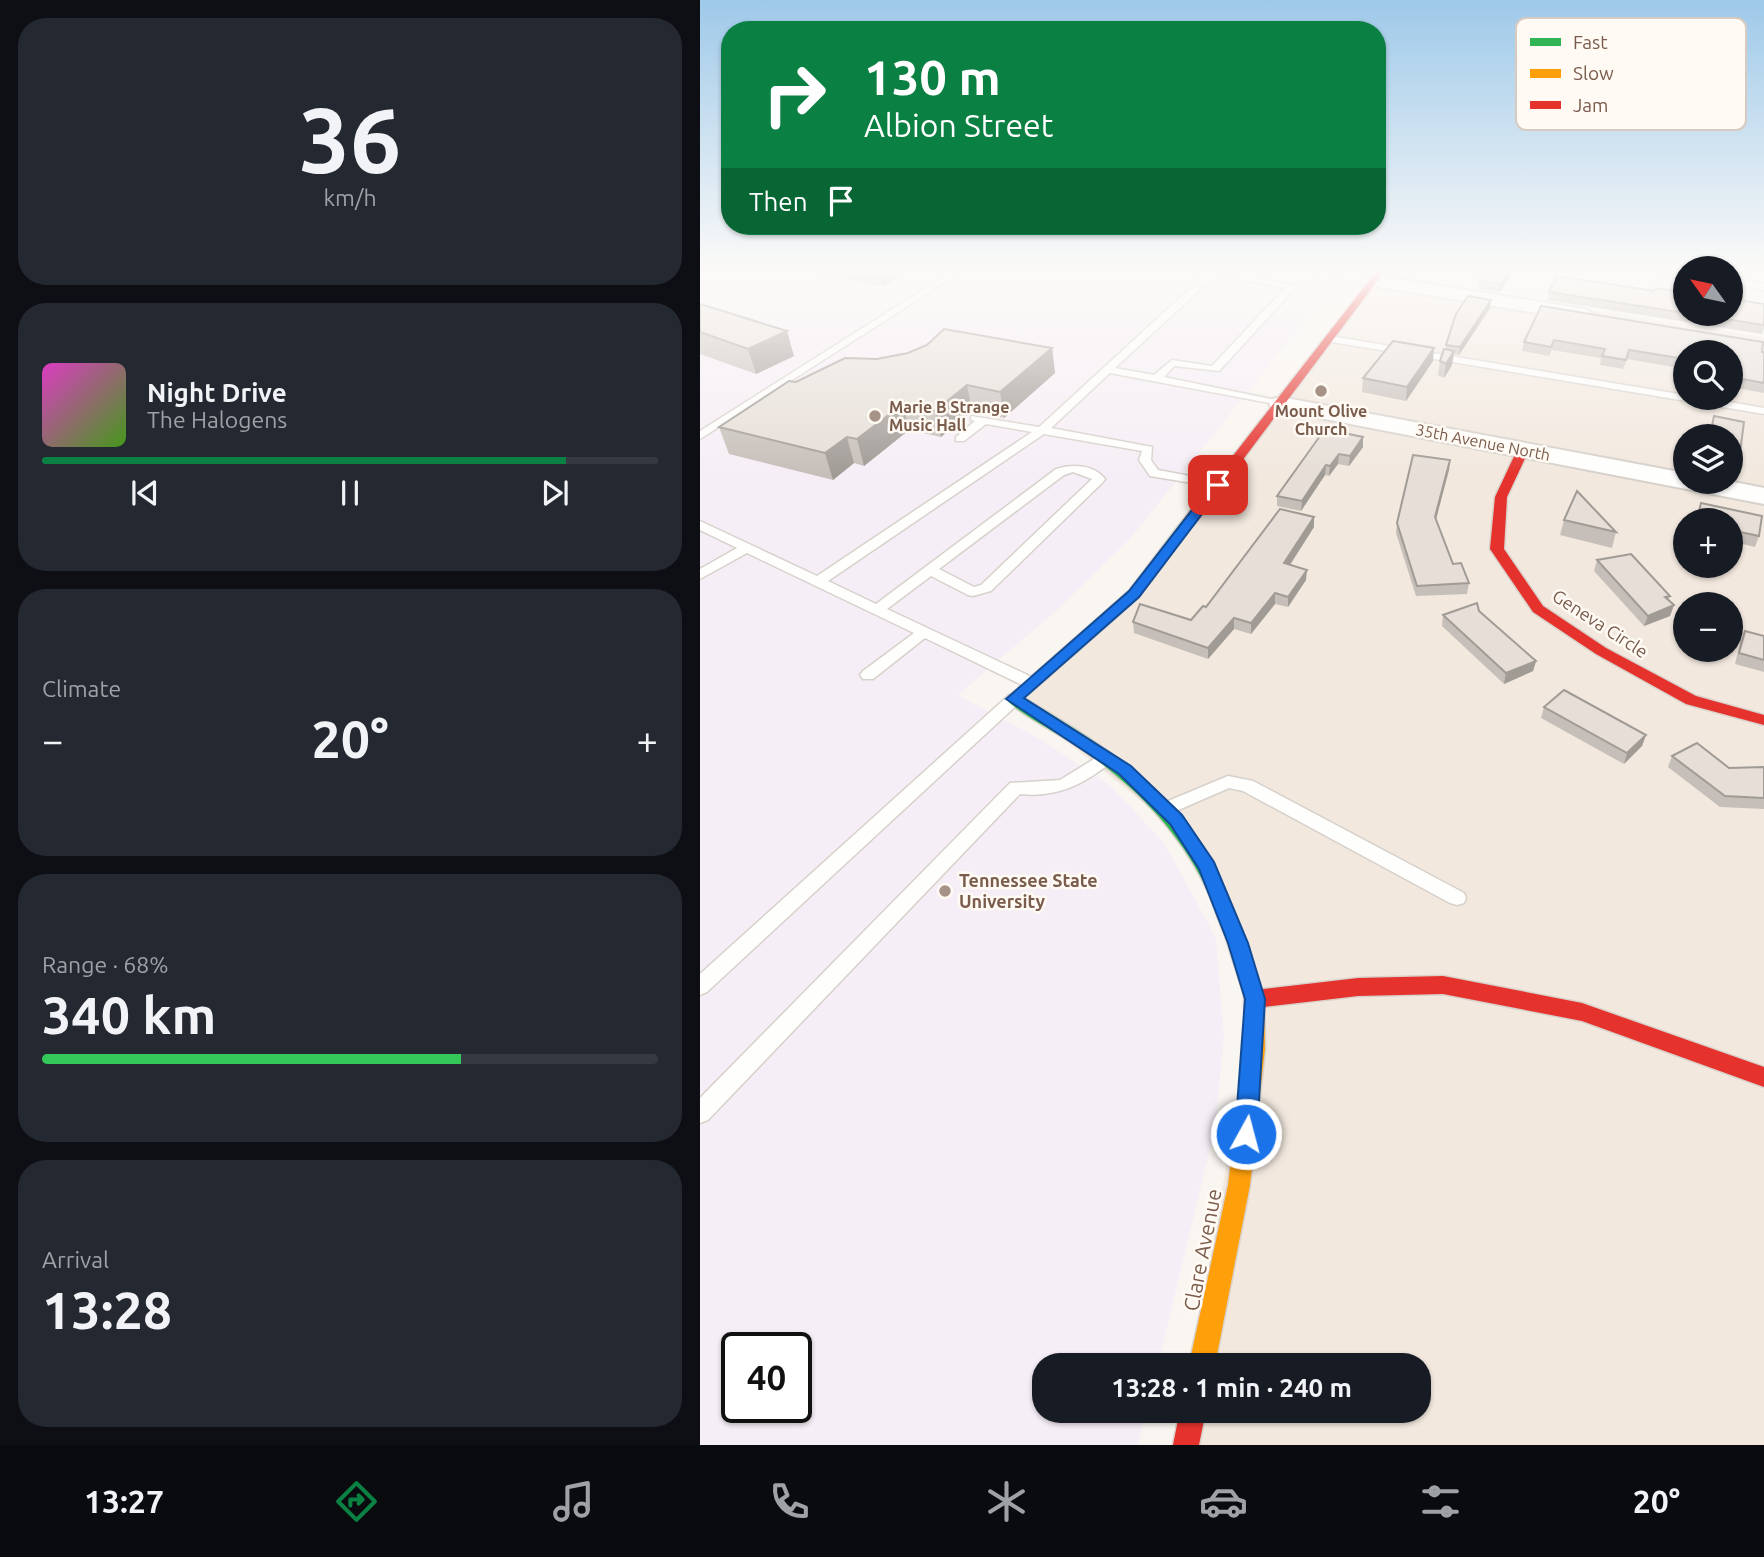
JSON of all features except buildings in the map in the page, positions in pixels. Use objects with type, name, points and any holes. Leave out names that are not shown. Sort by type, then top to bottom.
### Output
[{"type":"street","points":[[1014,699],[1134,594],[1330,339]]},
{"type":"street","name":"35th Avenue North","points":[[1281,404],[1673,478]]},
{"type":"street","name":"Geneva Circle","points":[[1522,450],[1501,498],[1497,549],[1538,609],[1601,651],[1691,700],[1764,720]]},
{"type":"street","name":"35th Avenue North","points":[[1743,491],[1764,495]]},
{"type":"street","name":"Clare Avenue","points":[[1014,699],[1107,757],[1167,810],[1207,867],[1238,943],[1255,999],[1251,1095],[1244,1154],[1204,1353]]},
{"type":"street","points":[[1255,999],[1358,987],[1443,985],[1582,1012],[1764,1077]]},
{"type":"street","points":[[1186,1445],[1190,1423]]},
{"type":"lane","points":[[700,436],[851,339]]},
{"type":"lane","points":[[818,581],[1040,432],[1143,339]]},
{"type":"lane","points":[[1156,379],[1172,363],[1215,369],[1242,339]]},
{"type":"lane","points":[[1333,339],[1764,411]]},
{"type":"lane","points":[[1110,370],[1281,404]]},
{"type":"lane","points":[[960,439],[980,419],[1040,432],[1087,435],[1148,449],[1145,460],[1154,473],[1218,485]]},
{"type":"lane","points":[[877,610],[930,570],[1060,472],[1072,468],[1095,474],[1099,479],[986,588],[973,592],[930,570]]},
{"type":"lane","points":[[700,525],[1031,683]]},
{"type":"lane","points":[[700,575],[747,547]]},
{"type":"lane","points":[[868,675],[924,632]]},
{"type":"lane","points":[[700,986],[1014,699]]},
{"type":"lane","points":[[700,1113],[1016,787],[1057,789],[1077,780],[1107,757]]},
{"type":"lane","points":[[1167,810],[1228,782],[1247,785],[1457,898]]},
{"type":"shaded area","name":"Tennessee State University","points":[[700,339],[1290,339],[1130,539],[1056,611],[958,695],[1040,739],[1111,786],[1165,844],[1216,938],[1224,1037],[1215,1128],[1161,1353],[1032,1353],[1032,1423],[1143,1423],[1138,1445],[700,1445]]},
{"type":"shaded area","points":[[1329,339],[1764,339],[1764,1445],[1178,1445],[1182,1423],[1431,1423],[1431,1353],[1194,1353],[1255,999],[1191,841],[1014,699],[1134,594]]},
{"type":"traffic: fast","points":[[1188,523],[1134,594],[1014,699],[1119,767],[1172,818],[1195,849],[1232,929]]},
{"type":"traffic: slow","points":[[1204,1353],[1239,1185],[1255,1049],[1254,995],[1232,929]]},
{"type":"traffic: jam","points":[[1188,523],[1328,339]]},
{"type":"traffic: jam","points":[[1523,450],[1501,497],[1497,549],[1538,609],[1601,651],[1691,700],[1764,720]]},
{"type":"traffic: jam","points":[[1255,999],[1358,987],[1443,985],[1582,1012],[1764,1077]]},
{"type":"traffic: jam","points":[[1186,1445],[1190,1423]]},
{"type":"place","name":"Mount Olive Church","points":[[1321,391]]},
{"type":"place","name":"Marie B Strange Music Hall","points":[[875,416]]},
{"type":"place","name":"Tennessee State University","points":[[945,891]]},
{"type":"route","points":[[1218,485],[1134,594],[1014,699],[1101,752],[1125,770],[1176,820],[1207,867],[1238,943],[1255,999],[1251,1095],[1246,1134]]}]
